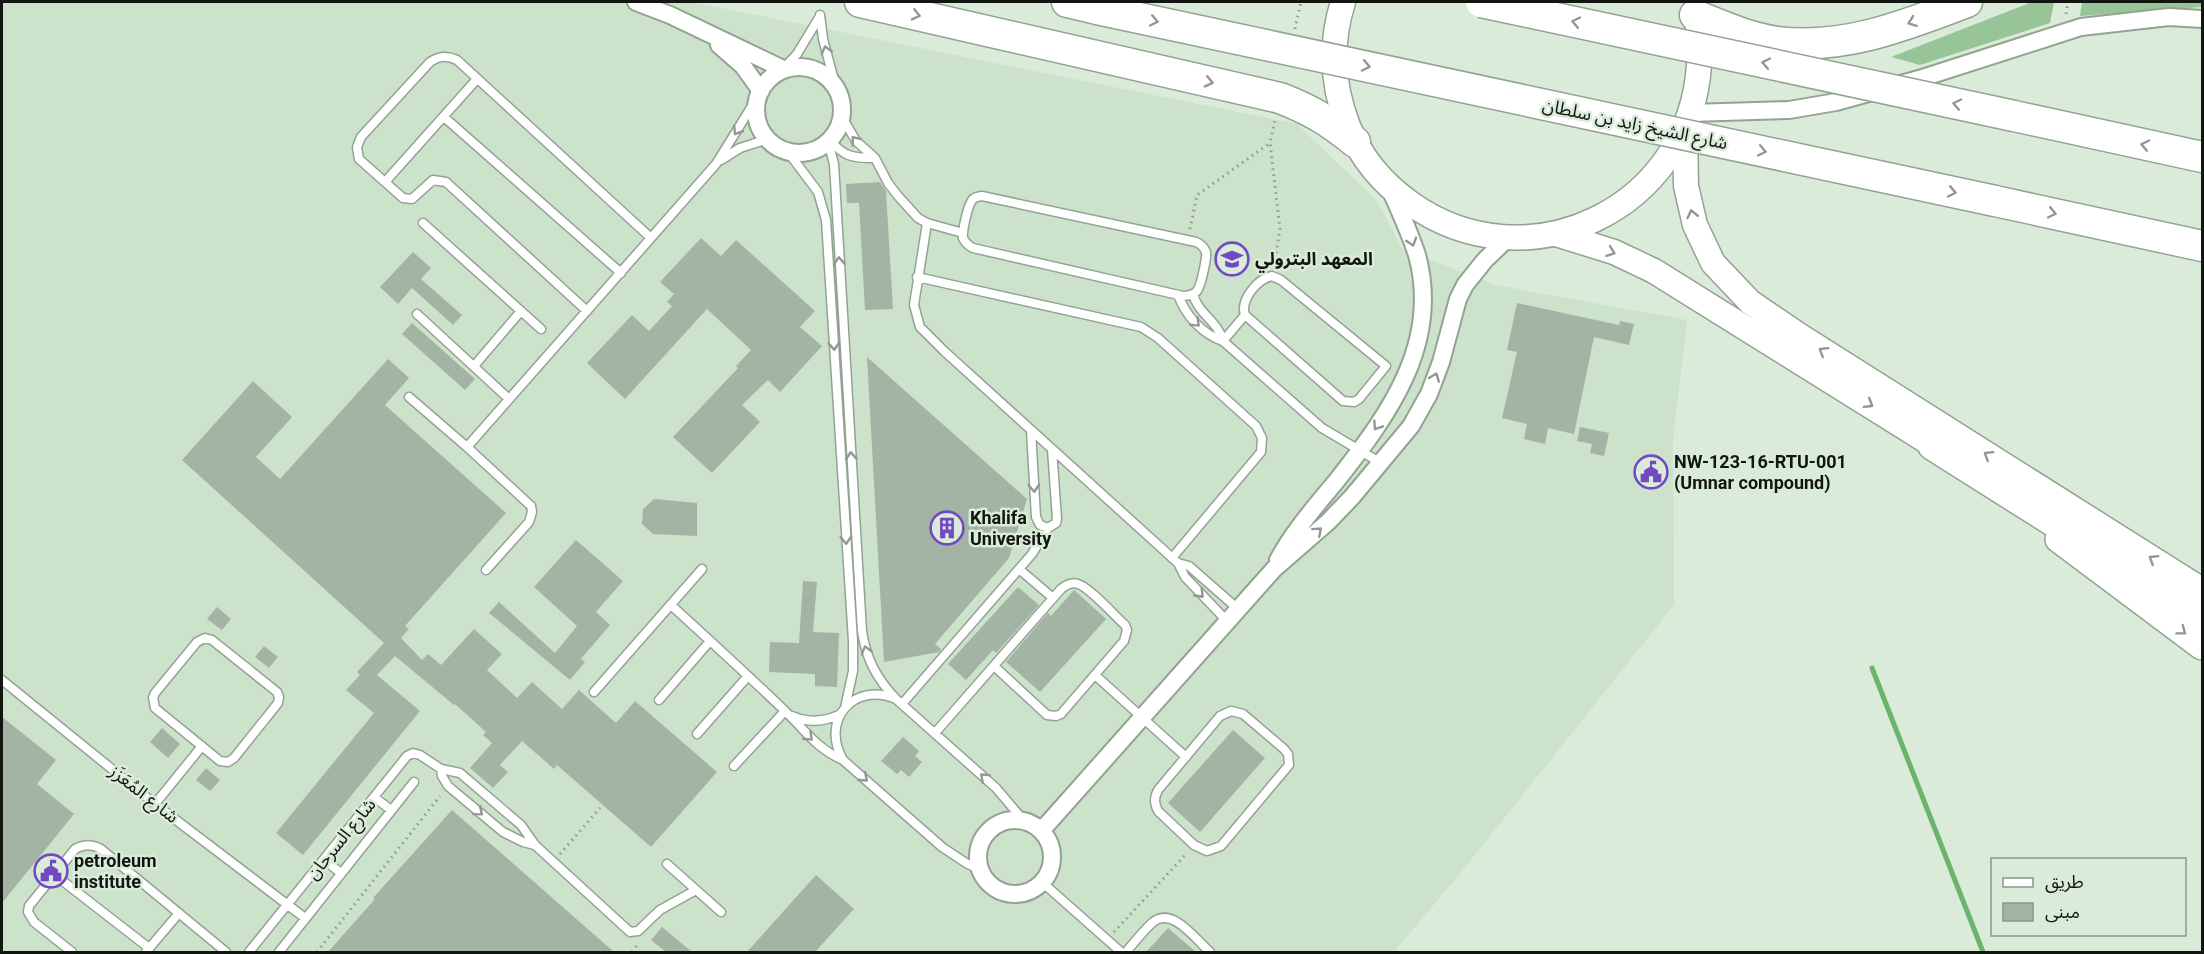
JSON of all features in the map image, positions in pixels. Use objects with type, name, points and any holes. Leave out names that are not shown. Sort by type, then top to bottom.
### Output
[{"type":"highway","points":[[860,2],[1280,98],[1308,108],[1355,142]]},
{"type":"highway","name":"شارع الشيخ زايد بن سلطان","points":[[1067,2],[2202,246]]},
{"type":"highway","points":[[1481,2],[2202,157]]},
{"type":"highway","points":[[1693,8],[1740,33],[1778,42],[1815,44],[1865,37],[1909,24],[1967,2]]},
{"type":"highway","points":[[1933,445],[2202,615]]},
{"type":"highway","points":[[1933,445],[2202,646]]},
{"type":"main road","points":[[1343,2],[1336,21],[1333,62],[1340,103],[1355,142],[1372,168],[1390,188],[1427,215],[1464,231],[1508,238],[1530,238],[1556,234],[1596,220],[1633,197],[1663,166],[1688,121]]},
{"type":"main road","points":[[1693,8],[1699,65],[1688,121],[1686,186],[1695,225],[1713,263],[1750,302],[1800,336],[2202,590]]},
{"type":"main road","points":[[1556,234],[1614,252],[1654,271],[1933,445]]},
{"type":"street","points":[[636,2],[783,69]]},
{"type":"street","points":[[1688,121],[1789,110],[1836,102],[1919,79],[2081,27],[2169,17],[2202,19]]},
{"type":"street","points":[[702,31],[743,66],[759,94]]},
{"type":"street","points":[[806,67],[817,70],[835,84],[843,105],[842,117],[838,129],[829,141],[810,152],[788,152],[768,139],[757,120],[759,94],[771,76],[783,69],[806,67]]},
{"type":"street","points":[[1274,569],[1300,524],[1359,452],[1398,395],[1396,371],[1419,336],[1422,286],[1417,257],[1408,229],[1390,188]]},
{"type":"street","points":[[1042,831],[1274,569],[1328,522],[1382,463],[1411,426],[1429,394],[1441,362],[1458,299],[1465,285],[1479,266],[1508,238]]},
{"type":"street","points":[[1010,820],[1024,820],[1042,831],[1048,838],[1053,857],[1049,875],[1043,883],[1023,894],[1012,895],[992,887],[979,869],[980,843],[987,832],[998,824],[1010,820]]},
{"type":"lane","points":[[783,69],[810,36],[820,15],[823,39],[835,84]]},
{"type":"lane","points":[[588,311],[446,182],[438,179],[430,182],[409,200],[403,198],[359,159],[357,147],[362,136],[436,58],[450,57],[457,60],[651,238]]},
{"type":"lane","points":[[386,182],[477,79]]},
{"type":"lane","points":[[467,447],[716,164],[759,94]]},
{"type":"lane","points":[[444,117],[621,273]]},
{"type":"lane","points":[[842,117],[856,141],[875,158],[888,183],[918,218],[927,223],[963,233]]},
{"type":"lane","points":[[716,164],[740,148],[768,139]]},
{"type":"lane","points":[[829,141],[846,154],[875,158]]},
{"type":"lane","points":[[829,141],[834,164],[862,631],[869,660],[875,673],[899,702],[1006,798],[1024,820]]},
{"type":"lane","points":[[788,152],[818,192],[826,220],[853,641],[853,671],[842,712],[836,724],[836,743],[843,760]]},
{"type":"lane","points":[[977,196],[982,196],[1188,240],[1202,245],[1206,257],[1199,286],[1193,294],[1178,295],[973,248],[963,240],[963,233],[970,204],[977,196]]},
{"type":"lane","points":[[423,223],[541,328]]},
{"type":"lane","points":[[927,223],[914,305],[915,316],[927,336],[1175,560],[1189,566],[1232,615]]},
{"type":"lane","points":[[1272,276],[1281,280],[1396,371],[1354,402],[1343,400],[1245,315],[1243,309],[1247,298],[1264,279],[1272,276]]},
{"type":"lane","points":[[917,277],[1141,327],[1158,338],[1256,426],[1262,438],[1260,452],[1175,560]]},
{"type":"lane","points":[[1193,294],[1197,306],[1218,328],[1223,341]]},
{"type":"lane","points":[[1178,295],[1184,309],[1208,334],[1223,341],[1322,428],[1359,452],[1382,463]]},
{"type":"lane","points":[[474,366],[521,311]]},
{"type":"lane","points":[[417,314],[509,399]]},
{"type":"lane","points":[[1223,341],[1245,315]]},
{"type":"lane","points":[[409,397],[527,502],[532,512],[529,522],[486,570]]},
{"type":"lane","points":[[1031,430],[1036,517],[1040,525],[1048,528]]},
{"type":"lane","points":[[899,702],[1038,546],[1048,528],[1056,523],[1052,449]]},
{"type":"lane","points":[[1175,560],[1185,578],[1232,615]]},
{"type":"lane","points":[[1019,568],[1053,598]]},
{"type":"lane","points":[[594,692],[702,569]]},
{"type":"lane","points":[[935,733],[1053,598],[1066,585],[1079,584],[1125,625],[1127,636],[1124,641],[1060,714],[1052,716],[994,666]]},
{"type":"lane","points":[[671,604],[787,713],[820,748],[843,760],[942,847],[979,869]]},
{"type":"lane","points":[[205,638],[212,640],[279,697],[278,703],[231,761],[220,761],[202,746],[155,708],[153,698],[197,642],[205,638]]},
{"type":"lane","points":[[659,700],[710,641]]},
{"type":"lane","points":[[1095,675],[1186,757]]},
{"type":"lane","points":[[697,734],[748,676]]},
{"type":"lane","name":"شارع المُعَزَز","points":[[2,680],[155,804],[306,918]]},
{"type":"lane","points":[[787,713],[809,721],[819,721],[842,712],[860,697],[869,694],[878,694],[899,702]]},
{"type":"lane","points":[[1231,711],[1243,714],[1284,749],[1290,759],[1286,770],[1221,846],[1207,851],[1194,845],[1158,811],[1154,804],[1154,796],[1220,716],[1231,711]]},
{"type":"lane","points":[[734,766],[787,713]]},
{"type":"lane","points":[[155,804],[202,746]]},
{"type":"lane","name":"شارع السرحان","points":[[250,952],[410,754],[417,753],[441,769],[460,773],[521,825],[553,862],[627,930],[634,933],[660,910],[696,890]]},
{"type":"lane","name":"شارع السرحان","points":[[441,769],[448,786],[503,832],[523,842],[536,845]]},
{"type":"lane","points":[[279,952],[414,782]]},
{"type":"lane","points":[[374,797],[391,810]]},
{"type":"lane","points":[[72,952],[34,922],[28,912],[29,906],[75,849],[83,845],[92,845],[101,849],[226,952]]},
{"type":"lane","points":[[324,860],[341,873]]},
{"type":"lane","points":[[667,864],[720,912]]},
{"type":"lane","points":[[55,874],[147,950],[179,913]]},
{"type":"lane","points":[[1043,883],[1122,952]]},
{"type":"lane","points":[[1126,952],[1152,922],[1164,918],[1176,921],[1210,952]]},
{"type":"path","points":[[1188,240],[1197,195],[1270,143],[1280,229],[1272,276]]},
{"type":"path","points":[[317,952],[442,794]]},
{"type":"path","points":[[553,862],[600,808]]},
{"type":"path","points":[[1107,939],[1194,845]]},
{"type":"shaded area","points":[[2,2],[692,2],[1297,124],[1378,202],[1402,249],[1496,285],[1687,320],[1673,440],[1674,605],[1462,871],[1394,952],[2,952]]},
{"type":"green space","points":[[2032,2],[2054,2],[2050,23],[1920,65],[1891,57]]},
{"type":"green space","points":[[2082,2],[2202,2],[2202,7],[2080,16]]},
{"type":"building","points":[[880,182],[886,191],[893,309],[865,310],[859,203],[847,203],[846,184]]},
{"type":"building","points":[[701,238],[721,256],[736,240],[815,311],[800,327],[822,346],[780,392],[768,380],[742,405],[760,422],[712,473],[673,437],[738,368],[736,366],[751,350],[707,309],[625,399],[587,363],[632,315],[649,331],[672,306],[667,302],[674,294],[660,282]]},
{"type":"building","points":[[413,252],[431,268],[421,279],[462,315],[453,325],[412,288],[398,304],[380,287]]},
{"type":"building","points":[[1517,303],[1619,325],[1620,321],[1634,324],[1629,345],[1594,337],[1574,434],[1548,428],[1545,444],[1524,439],[1527,424],[1502,418],[1517,352],[1507,350]]},
{"type":"building","points":[[412,323],[475,379],[465,390],[402,334]]},
{"type":"building","name":"Khalifa University","points":[[867,357],[1027,499],[1009,558],[935,644],[941,649],[939,652],[884,662]]},
{"type":"building","points":[[388,359],[409,378],[385,405],[506,513],[405,626],[409,629],[401,638],[422,660],[428,654],[441,665],[474,629],[502,654],[487,670],[517,698],[532,682],[562,709],[579,690],[616,723],[635,701],[717,772],[651,847],[557,765],[554,769],[522,741],[500,765],[508,772],[493,788],[470,768],[492,743],[483,735],[486,732],[395,656],[377,675],[420,711],[303,855],[276,833],[374,713],[346,690],[360,675],[357,672],[384,643],[182,460],[253,381],[292,417],[256,457],[280,479]]},
{"type":"building","points":[[1580,427],[1609,433],[1604,456],[1590,453],[1592,444],[1577,441]]},
{"type":"building","points":[[654,499],[697,503],[697,536],[653,534],[642,524],[643,509]]},
{"type":"building","points":[[576,540],[623,581],[596,612],[610,625],[581,659],[585,662],[570,680],[489,613],[499,602],[555,653],[577,626],[534,587]]},
{"type":"building","points":[[803,581],[817,582],[813,632],[839,633],[837,687],[815,686],[815,674],[769,672],[770,642],[799,643]]},
{"type":"building","points":[[1018,587],[1039,605],[996,653],[993,650],[966,680],[948,664]]},
{"type":"building","points":[[1074,590],[1106,619],[1040,692],[1006,662],[1048,613],[1051,616]]},
{"type":"building","points":[[217,607],[231,619],[222,630],[207,619]]},
{"type":"building","points":[[264,646],[278,657],[269,668],[255,657]]},
{"type":"building","points":[[2,717],[56,760],[37,784],[74,814],[2,903]]},
{"type":"building","points":[[162,728],[180,744],[168,758],[150,742]]},
{"type":"building","points":[[1233,730],[1265,758],[1200,832],[1168,803]]},
{"type":"building","points":[[903,737],[919,751],[915,756],[922,762],[909,777],[901,770],[897,774],[881,761]]},
{"type":"building","points":[[206,768],[220,780],[210,791],[196,780]]},
{"type":"building","points":[[452,810],[614,952],[328,952]]},
{"type":"building","points":[[816,875],[854,909],[815,952],[747,952]]},
{"type":"building","points":[[662,927],[692,952],[666,952],[651,940]]},
{"type":"building","points":[[1168,928],[1196,952],[1146,952]]},
{"type":"waterway","points":[[1872,668],[1983,952]]},
{"type":"place","name":"المعهد البترولي","points":[[1232,259]]},
{"type":"place","name":"NW-123-16-RTU-001 (Umnar compound)","points":[[1651,472]]},
{"type":"place","name":"Khalifa University","points":[[947,528]]},
{"type":"place","name":"petroleum institute","points":[[51,871]]}]
